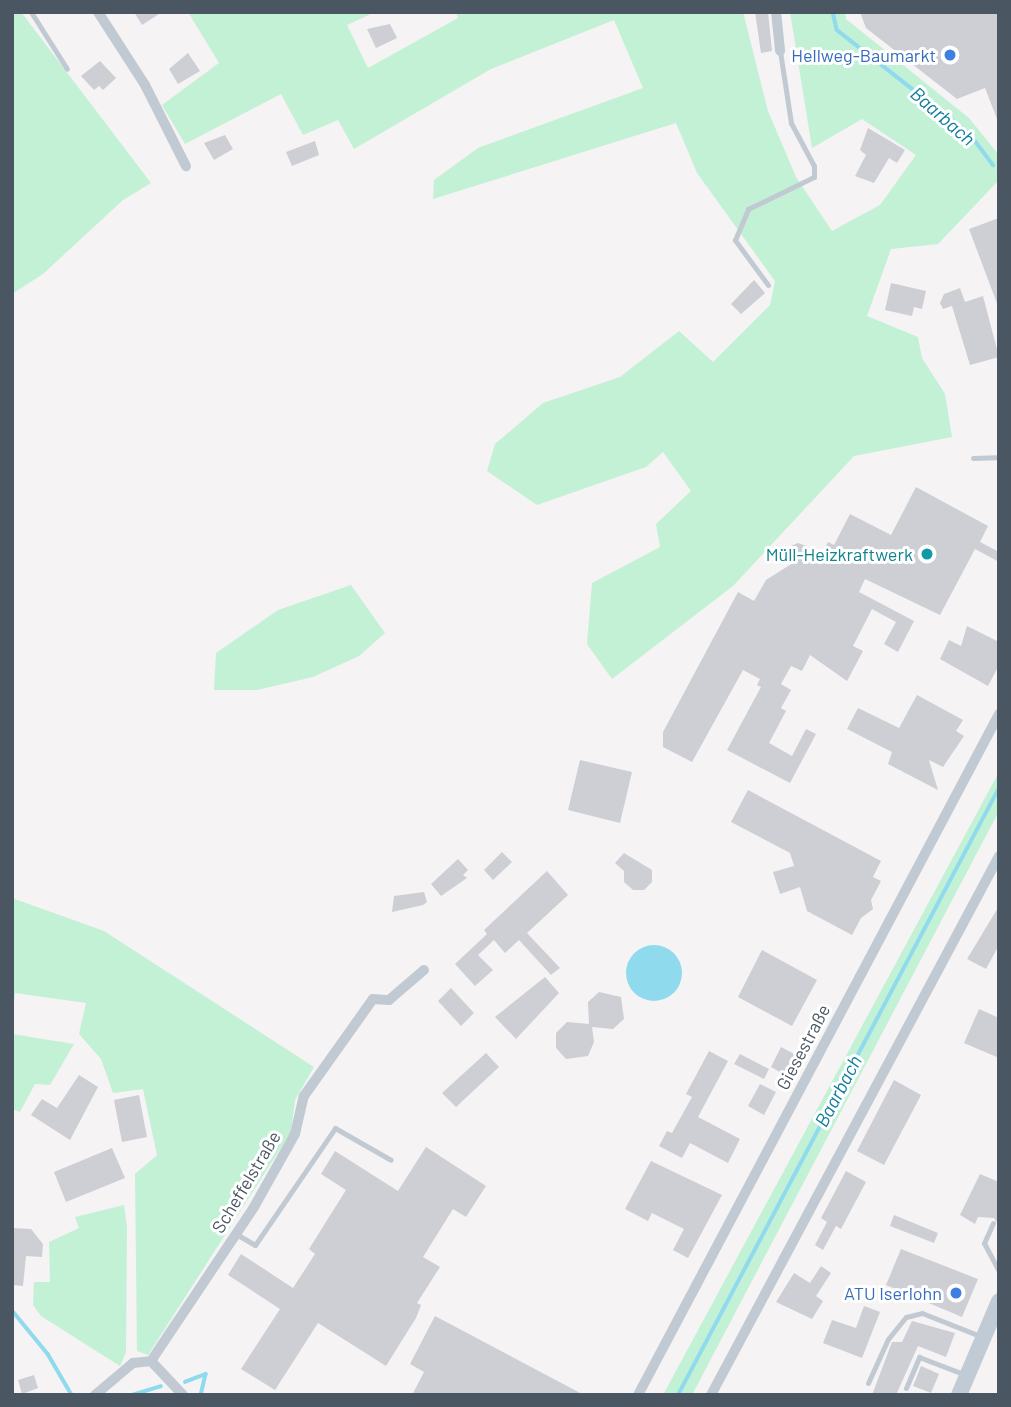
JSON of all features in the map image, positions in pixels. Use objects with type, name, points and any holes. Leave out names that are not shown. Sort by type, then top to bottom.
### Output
[{"type":"main road","points":[[959,1395],[999,1301]]},
{"type":"street","points":[[98,12],[145,85],[187,166]]},
{"type":"street","points":[[776,12],[780,51]]},
{"type":"street","name":"Giesestraße","points":[[638,1395],[999,715]]},
{"type":"street","points":[[711,1395],[999,856]]},
{"type":"street","name":"Scheffelstraße","points":[[151,1361],[236,1234],[295,1134],[304,1096],[373,999],[389,1000],[424,970]]},
{"type":"street","points":[[96,1395],[133,1363],[151,1361],[183,1395]]},
{"type":"lane","points":[[31,12],[67,68]]},
{"type":"lane","points":[[768,285],[735,240],[748,209],[814,177],[814,166],[791,123],[780,51]]},
{"type":"lane","points":[[973,458],[996,457]]},
{"type":"lane","points":[[236,1234],[255,1245],[335,1128],[391,1160]]},
{"type":"lane","points":[[993,1223],[984,1243],[999,1271]]},
{"type":"lane","points":[[868,1382],[888,1339],[906,1317],[922,1312],[983,1337]]},
{"type":"lane","points":[[906,1388],[919,1357],[966,1375]]},
{"type":"green space","points":[[12,12],[21,12],[151,183],[123,200],[43,274],[12,294]]},
{"type":"green space","points":[[188,12],[375,12],[347,25],[368,68],[458,18],[456,12],[743,12],[768,111],[796,177],[832,231],[880,205],[916,155],[862,119],[812,148],[790,12],[845,12],[846,19],[969,118],[999,155],[999,180],[938,244],[891,249],[867,316],[918,337],[922,358],[945,394],[952,437],[854,456],[733,586],[612,679],[587,644],[592,583],[660,547],[656,524],[691,491],[663,452],[646,467],[537,505],[487,471],[495,444],[543,403],[620,377],[679,331],[713,362],[770,305],[775,281],[697,173],[676,123],[433,199],[434,180],[478,148],[643,88],[614,20],[491,69],[354,149],[338,120],[303,135],[281,94],[185,144],[162,105],[219,63]]},
{"type":"green space","points":[[351,585],[385,633],[359,656],[313,677],[257,690],[214,690],[216,653],[278,610]]},
{"type":"green space","points":[[999,772],[999,811],[692,1395],[663,1395]]},
{"type":"green space","points":[[12,898],[104,931],[314,1067],[295,1100],[291,1132],[148,1355],[137,1351],[135,1174],[157,1155],[143,1089],[113,1093],[101,1059],[79,1034],[86,1003],[15,993],[12,1019]]},
{"type":"green space","points":[[12,1034],[74,1044],[50,1085],[35,1084],[20,1112],[12,1109]]},
{"type":"green space","points":[[124,1205],[127,1227],[126,1352],[120,1366],[41,1316],[33,1305],[34,1282],[50,1282],[49,1242],[79,1228],[75,1217]]},
{"type":"water","points":[[654,945],[665,947],[674,953],[680,962],[680,984],[674,993],[665,999],[654,1001],[643,999],[634,993],[628,984],[626,973],[628,962],[634,953],[643,947]]},
{"type":"building","points":[[134,12],[162,12],[142,25]]},
{"type":"building","points":[[755,12],[768,12],[772,51],[761,53]]},
{"type":"building","name":"Hellweg-Baumarkt","points":[[860,12],[999,12],[999,124],[985,88],[957,99],[866,28]]},
{"type":"building","points":[[390,24],[397,38],[376,48],[367,29]]},
{"type":"building","points":[[188,53],[200,71],[178,84],[169,69]]},
{"type":"building","points":[[100,61],[116,78],[103,90],[99,86],[94,90],[81,76]]},
{"type":"building","points":[[868,128],[905,150],[897,163],[889,158],[874,183],[855,176],[866,155],[860,150]]},
{"type":"building","points":[[225,135],[233,149],[214,160],[204,143]]},
{"type":"building","points":[[315,141],[319,155],[292,166],[286,152]]},
{"type":"building","points":[[999,218],[999,305],[998,306],[969,229]]},
{"type":"building","points":[[754,280],[765,293],[741,314],[731,304]]},
{"type":"building","points":[[891,283],[926,291],[922,309],[914,307],[912,316],[885,310]]},
{"type":"building","points":[[960,288],[965,302],[983,296],[999,357],[970,365],[952,306],[943,309],[940,303],[944,294]]},
{"type":"building","points":[[916,487],[988,526],[980,542],[999,552],[999,562],[975,549],[940,615],[865,579],[859,592],[914,621],[898,652],[884,644],[896,622],[872,609],[853,646],[863,651],[847,681],[810,655],[802,671],[791,666],[781,684],[791,690],[781,708],[786,711],[769,743],[792,756],[806,729],[816,734],[790,783],[727,750],[761,687],[757,685],[760,679],[743,670],[692,762],[663,747],[663,732],[738,592],[754,601],[766,580],[793,563],[788,552],[791,546],[798,543],[823,552],[828,542],[834,545],[850,514],[891,535]]},
{"type":"building","points":[[967,626],[999,642],[999,665],[988,686],[940,659],[949,640],[961,646]]},
{"type":"building","points":[[917,695],[963,720],[956,731],[964,736],[943,767],[929,760],[938,790],[888,764],[892,752],[847,729],[858,708],[899,728]]},
{"type":"building","points":[[580,760],[632,772],[620,823],[568,810]]},
{"type":"building","points":[[748,790],[881,861],[873,877],[881,881],[871,900],[873,909],[861,918],[852,935],[807,911],[800,887],[780,894],[773,872],[794,866],[790,853],[731,822]]},
{"type":"building","points":[[502,852],[512,862],[493,880],[484,870]]},
{"type":"building","points":[[624,853],[652,870],[652,882],[644,890],[633,890],[624,882],[624,871],[615,863]]},
{"type":"building","points":[[458,859],[468,870],[463,875],[467,878],[441,896],[431,884]]},
{"type":"building","points":[[547,871],[568,895],[527,933],[560,968],[551,975],[519,940],[505,953],[494,940],[478,955],[493,970],[475,986],[455,964],[487,934],[484,930]]},
{"type":"building","points":[[424,892],[427,902],[423,905],[392,912],[394,896]]},
{"type":"building","points":[[999,906],[999,945],[986,969],[967,959]]},
{"type":"building","points":[[762,950],[817,980],[792,1026],[738,997]]},
{"type":"building","points":[[545,977],[559,993],[516,1039],[495,1017]]},
{"type":"building","points":[[451,988],[474,1013],[461,1026],[438,1001]]},
{"type":"building","points":[[599,992],[621,997],[624,1019],[613,1029],[592,1027],[594,1042],[588,1056],[566,1059],[556,1048],[556,1033],[567,1022],[589,1024],[588,1002]]},
{"type":"building","points":[[979,1009],[999,1018],[999,1058],[964,1043]]},
{"type":"building","points":[[781,1047],[796,1055],[785,1075],[771,1067]]},
{"type":"building","points":[[709,1051],[728,1061],[698,1117],[740,1139],[728,1163],[690,1143],[682,1158],[659,1146],[667,1131],[672,1133],[692,1097],[686,1094]]},
{"type":"building","points":[[486,1053],[499,1067],[456,1107],[442,1093]]},
{"type":"building","points":[[740,1054],[769,1069],[764,1079],[734,1064]]},
{"type":"building","points":[[79,1075],[98,1087],[70,1140],[31,1115],[42,1099],[57,1108]]},
{"type":"building","points":[[894,1080],[921,1095],[884,1165],[857,1151]]},
{"type":"building","points":[[760,1084],[776,1092],[764,1115],[748,1106]]},
{"type":"building","points":[[139,1095],[147,1137],[122,1142],[114,1100]]},
{"type":"building","points":[[426,1147],[486,1186],[466,1217],[453,1209],[423,1257],[440,1267],[417,1303],[421,1305],[416,1318],[386,1366],[318,1323],[275,1390],[241,1369],[280,1309],[228,1275],[241,1254],[293,1288],[315,1254],[309,1249],[346,1190],[321,1174],[335,1151],[398,1191]]},
{"type":"building","points":[[112,1148],[125,1178],[66,1202],[54,1172]]},
{"type":"building","points":[[651,1161],[722,1195],[688,1258],[673,1250],[684,1229],[652,1213],[648,1221],[625,1209]]},
{"type":"building","points":[[846,1171],[866,1182],[841,1229],[836,1226],[823,1250],[815,1245],[827,1222],[821,1218]]},
{"type":"building","points":[[980,1174],[999,1182],[999,1225],[994,1218],[978,1217],[975,1224],[960,1215]]},
{"type":"building","points":[[894,1215],[938,1233],[934,1243],[890,1226]]},
{"type":"building","points":[[12,1228],[31,1229],[43,1244],[42,1257],[26,1256],[23,1286],[13,1285]]},
{"type":"building","points":[[901,1249],[978,1279],[962,1317],[886,1285]]},
{"type":"building","points":[[821,1266],[831,1273],[816,1296],[823,1301],[812,1319],[776,1302],[794,1273],[810,1283]]},
{"type":"building","points":[[864,1306],[880,1312],[862,1358],[823,1343],[832,1320],[856,1328]]},
{"type":"building","points":[[435,1316],[584,1395],[412,1395],[424,1372],[410,1364]]},
{"type":"building","points":[[912,1321],[955,1333],[946,1357],[918,1346],[896,1395],[872,1395],[892,1342],[902,1342]]},
{"type":"building","points":[[921,1366],[939,1374],[931,1393],[913,1386]]},
{"type":"building","points":[[34,1375],[38,1388],[22,1394],[18,1380]]},
{"type":"waterway","name":"Baarbach","points":[[833,12],[837,30],[970,134],[993,165]]},
{"type":"waterway","name":"Baarbach","points":[[678,1395],[999,788]]},
{"type":"waterway","points":[[12,1310],[48,1354],[72,1395]]},
{"type":"waterway","points":[[185,1382],[206,1374],[201,1395]]},
{"type":"waterway","points":[[132,1395],[161,1386]]},
{"type":"place","name":"Hellweg-Baumarkt","points":[[950,55]]},
{"type":"place","name":"Müll-Heizkraftwerk","points":[[927,554]]},
{"type":"place","name":"ATU Iserlohn","points":[[956,1293]]}]
